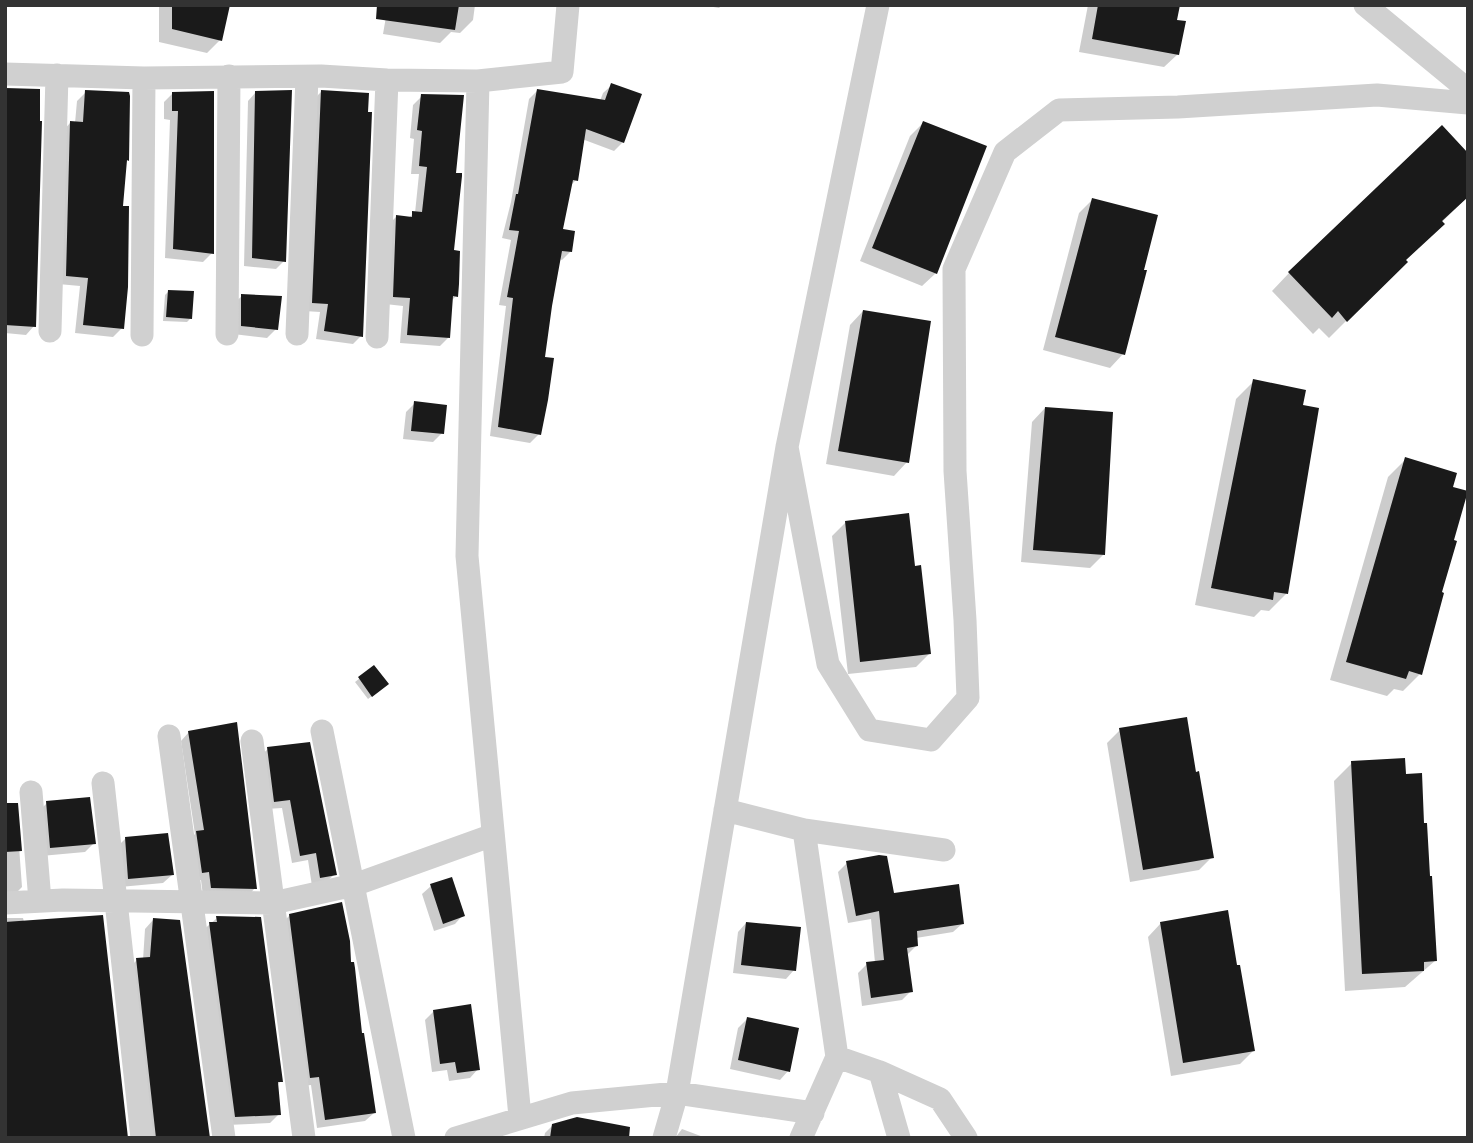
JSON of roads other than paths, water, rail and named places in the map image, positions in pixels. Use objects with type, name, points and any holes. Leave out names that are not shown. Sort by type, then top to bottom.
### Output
[{"type":"street","points":[[5,74],[144,78],[321,76],[478,81],[562,72],[568,5]]},
{"type":"street","points":[[664,1138],[677,1093],[787,447],[878,5]]},
{"type":"street","points":[[1365,5],[1468,90]]},
{"type":"street","points":[[50,331],[57,75]]},
{"type":"street","points":[[226,334],[229,76]]},
{"type":"street","points":[[142,335],[144,78]]},
{"type":"street","points":[[297,334],[307,78]]},
{"type":"street","points":[[377,337],[387,80]]},
{"type":"street","points":[[478,81],[467,556],[520,1117]]},
{"type":"street","points":[[787,447],[828,664],[869,730],[931,740],[968,698],[955,471],[954,269],[1005,152],[1059,110],[1178,107],[1377,95],[1468,103]]},
{"type":"street","points":[[322,731],[404,1138]]},
{"type":"street","points":[[169,736],[224,1138]]},
{"type":"street","points":[[251,741],[304,1138]]},
{"type":"street","points":[[103,783],[142,1138]]},
{"type":"street","points":[[31,792],[40,901]]},
{"type":"street","points":[[725,810],[804,830],[944,850]]},
{"type":"street","points":[[801,1138],[837,1057],[804,830]]},
{"type":"street","points":[[5,903],[115,900],[273,903],[354,884],[493,835]]},
{"type":"street","points":[[837,1057],[880,1072],[940,1099],[966,1138]]},
{"type":"street","points":[[880,1072],[900,1138]]},
{"type":"street","points":[[456,1138],[494,1131],[520,1117],[572,1103],[677,1093],[813,1113]]}]
